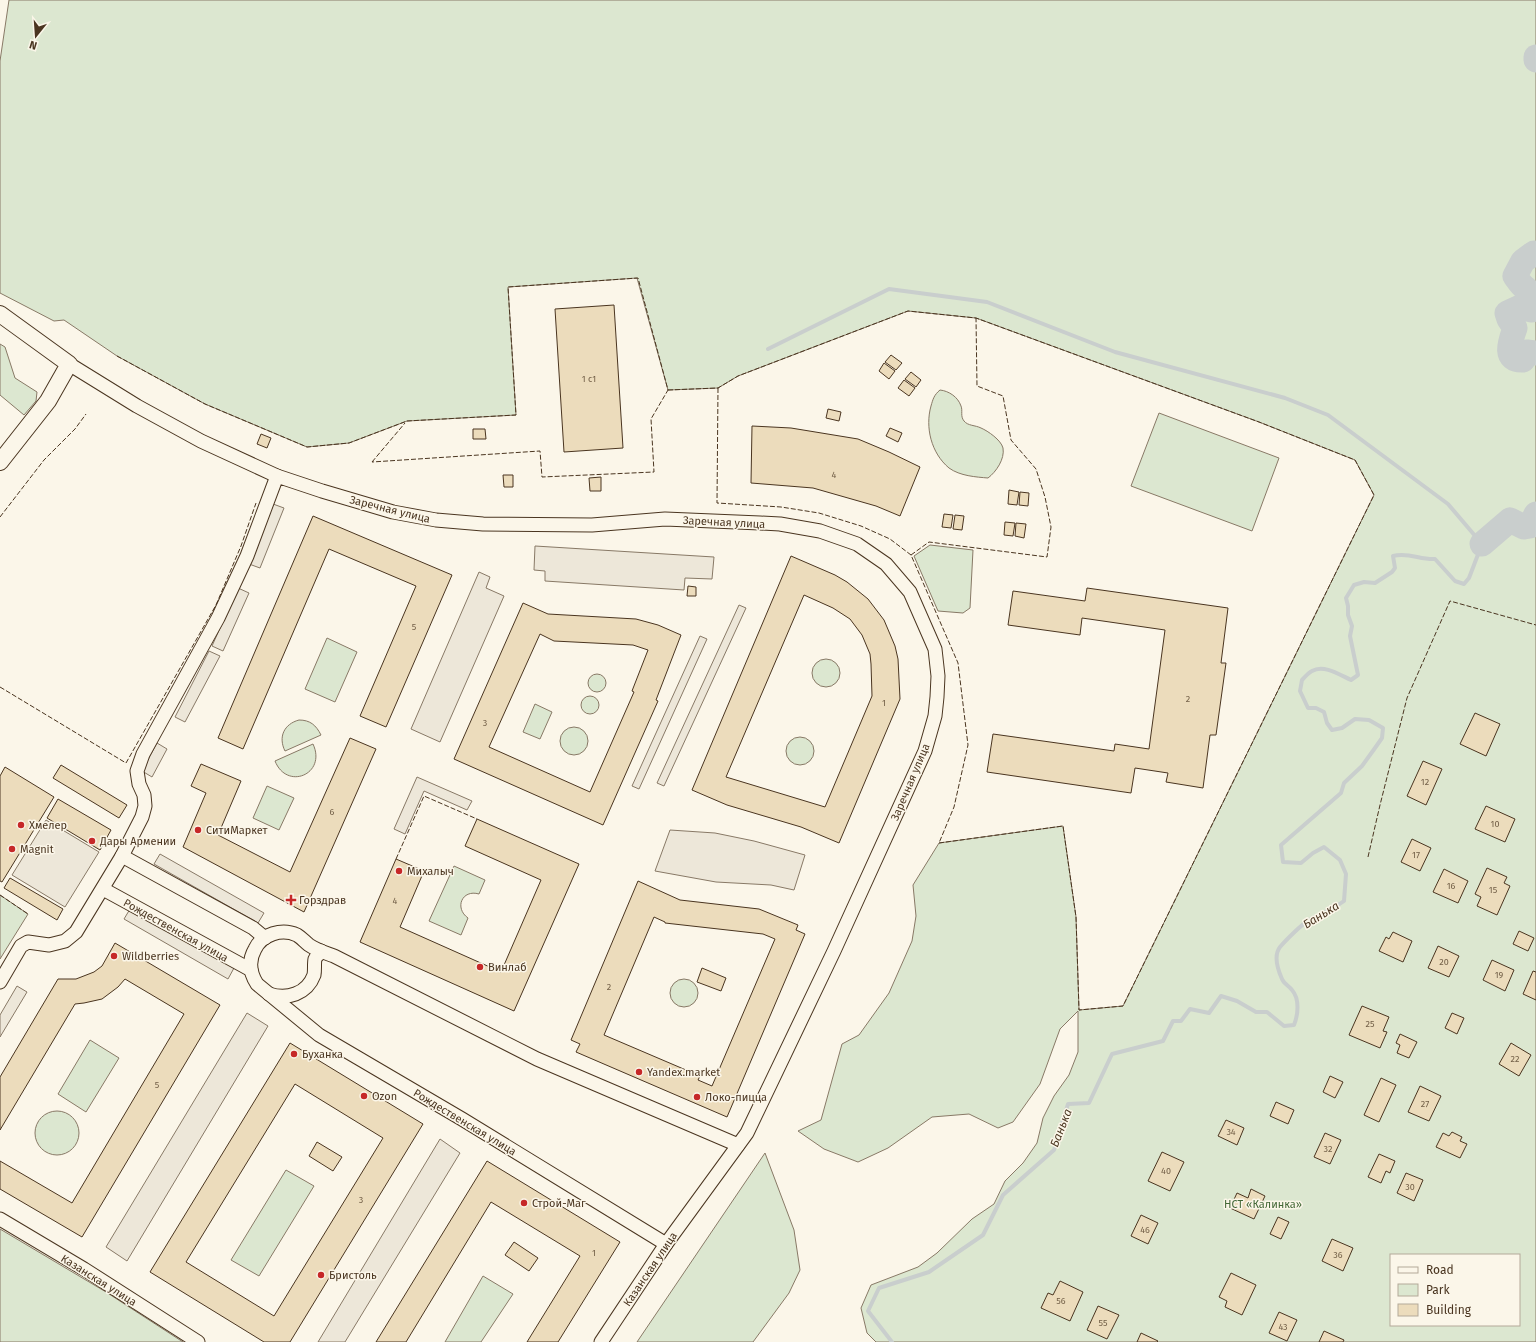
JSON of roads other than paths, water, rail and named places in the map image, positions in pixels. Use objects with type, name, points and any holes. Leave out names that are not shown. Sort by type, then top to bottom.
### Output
[{"type":"street","points":[[0,314],[70,364],[48,401],[0,462]]},
{"type":"street","name":"Заречная улица","points":[[70,364],[137,406],[201,441],[277,476],[393,512],[436,520],[483,524],[592,525],[665,519],[780,524],[820,531],[857,544],[886,564],[910,592],[935,649],[938,676],[938,697],[935,716],[924,750],[834,952],[746,1133],[702,1196]]},
{"type":"street","points":[[0,982],[21,946],[28,942],[49,945],[65,941],[76,932],[122,856],[142,817],[145,806],[144,795],[139,784],[136,771],[143,754],[218,618],[246,556],[277,476]]},
{"type":"street","points":[[122,856],[253,928],[264,938]]},
{"type":"street","name":"Рождественская улица","points":[[103,889],[251,970],[257,984],[319,1034],[462,1119],[666,1244]]},
{"type":"street","points":[[251,970],[250,962],[252,954],[264,938],[274,934],[289,933],[297,935],[309,945],[334,956],[537,1059],[738,1144]]},
{"type":"street","points":[[269,994],[276,996],[292,996],[305,988],[314,975],[315,960],[321,951]]},
{"type":"street","name":"Казанская улица","points":[[601,1342],[666,1244],[702,1196]]},
{"type":"street","name":"Казанская улица","points":[[0,1219],[84,1269],[198,1342]]},
{"type":"waterway","name":"Банька","points":[[1536,255],[1534,253],[1523,261],[1515,276],[1521,285],[1530,292],[1533,297],[1534,302],[1532,310],[1520,307],[1507,313],[1515,328],[1510,344],[1510,353],[1512,357],[1523,360],[1527,352],[1536,353]]},
{"type":"waterway","name":"Банька","points":[[768,349],[889,289],[987,302],[1115,352],[1285,398],[1328,415],[1448,504],[1482,544],[1469,578],[1464,584],[1455,581],[1435,559],[1399,555],[1393,556],[1395,568],[1392,572],[1375,583],[1364,582],[1354,585],[1346,598],[1348,615],[1352,626],[1350,636],[1358,675],[1351,680],[1327,669],[1317,669],[1309,673],[1302,680],[1300,691],[1308,708],[1316,708],[1324,712],[1327,723],[1332,730],[1342,728],[1355,719],[1369,720],[1383,728],[1382,738],[1362,766],[1344,783],[1341,793],[1281,845],[1283,862],[1301,863],[1313,853],[1324,847],[1340,860],[1346,874],[1344,901],[1306,922],[1280,947],[1278,951],[1277,963],[1280,975],[1285,984],[1295,994],[1297,1002],[1297,1012],[1294,1025],[1284,1026],[1267,1012],[1256,1012],[1237,1001],[1221,996],[1209,1013],[1190,1009],[1181,1021],[1173,1021],[1163,1041],[1112,1054],[1089,1103],[1068,1104],[1054,1150],[1003,1195],[983,1235],[929,1272],[879,1288],[868,1311],[892,1342]]},
{"type":"waterway","name":"Банька","points":[[1482,544],[1510,520],[1524,527],[1530,526],[1536,514]]},
{"type":"place","name":"Хмелер","points":[[21,825]]},
{"type":"place","name":"СитиМаркет","points":[[198,830]]},
{"type":"place","name":"Дары Армении","points":[[92,841]]},
{"type":"place","name":"Magnit","points":[[12,849]]},
{"type":"place","name":"Михалыч","points":[[399,871]]},
{"type":"place","name":"Горздрав","points":[[291,900]]},
{"type":"place","name":"Wildberries","points":[[114,956]]},
{"type":"place","name":"Винлаб","points":[[480,967]]},
{"type":"place","name":"Буханка","points":[[294,1054]]},
{"type":"place","name":"Yandex.market","points":[[639,1072]]},
{"type":"place","name":"Ozon","points":[[364,1096]]},
{"type":"place","name":"Локо-пицца","points":[[697,1097]]},
{"type":"place","name":"Строй-Маг","points":[[524,1203]]},
{"type":"place","name":"Бристоль","points":[[321,1275]]},
{"type":"park label","name":"НСТ «Калинка»","points":[[1263,1204]]}]
